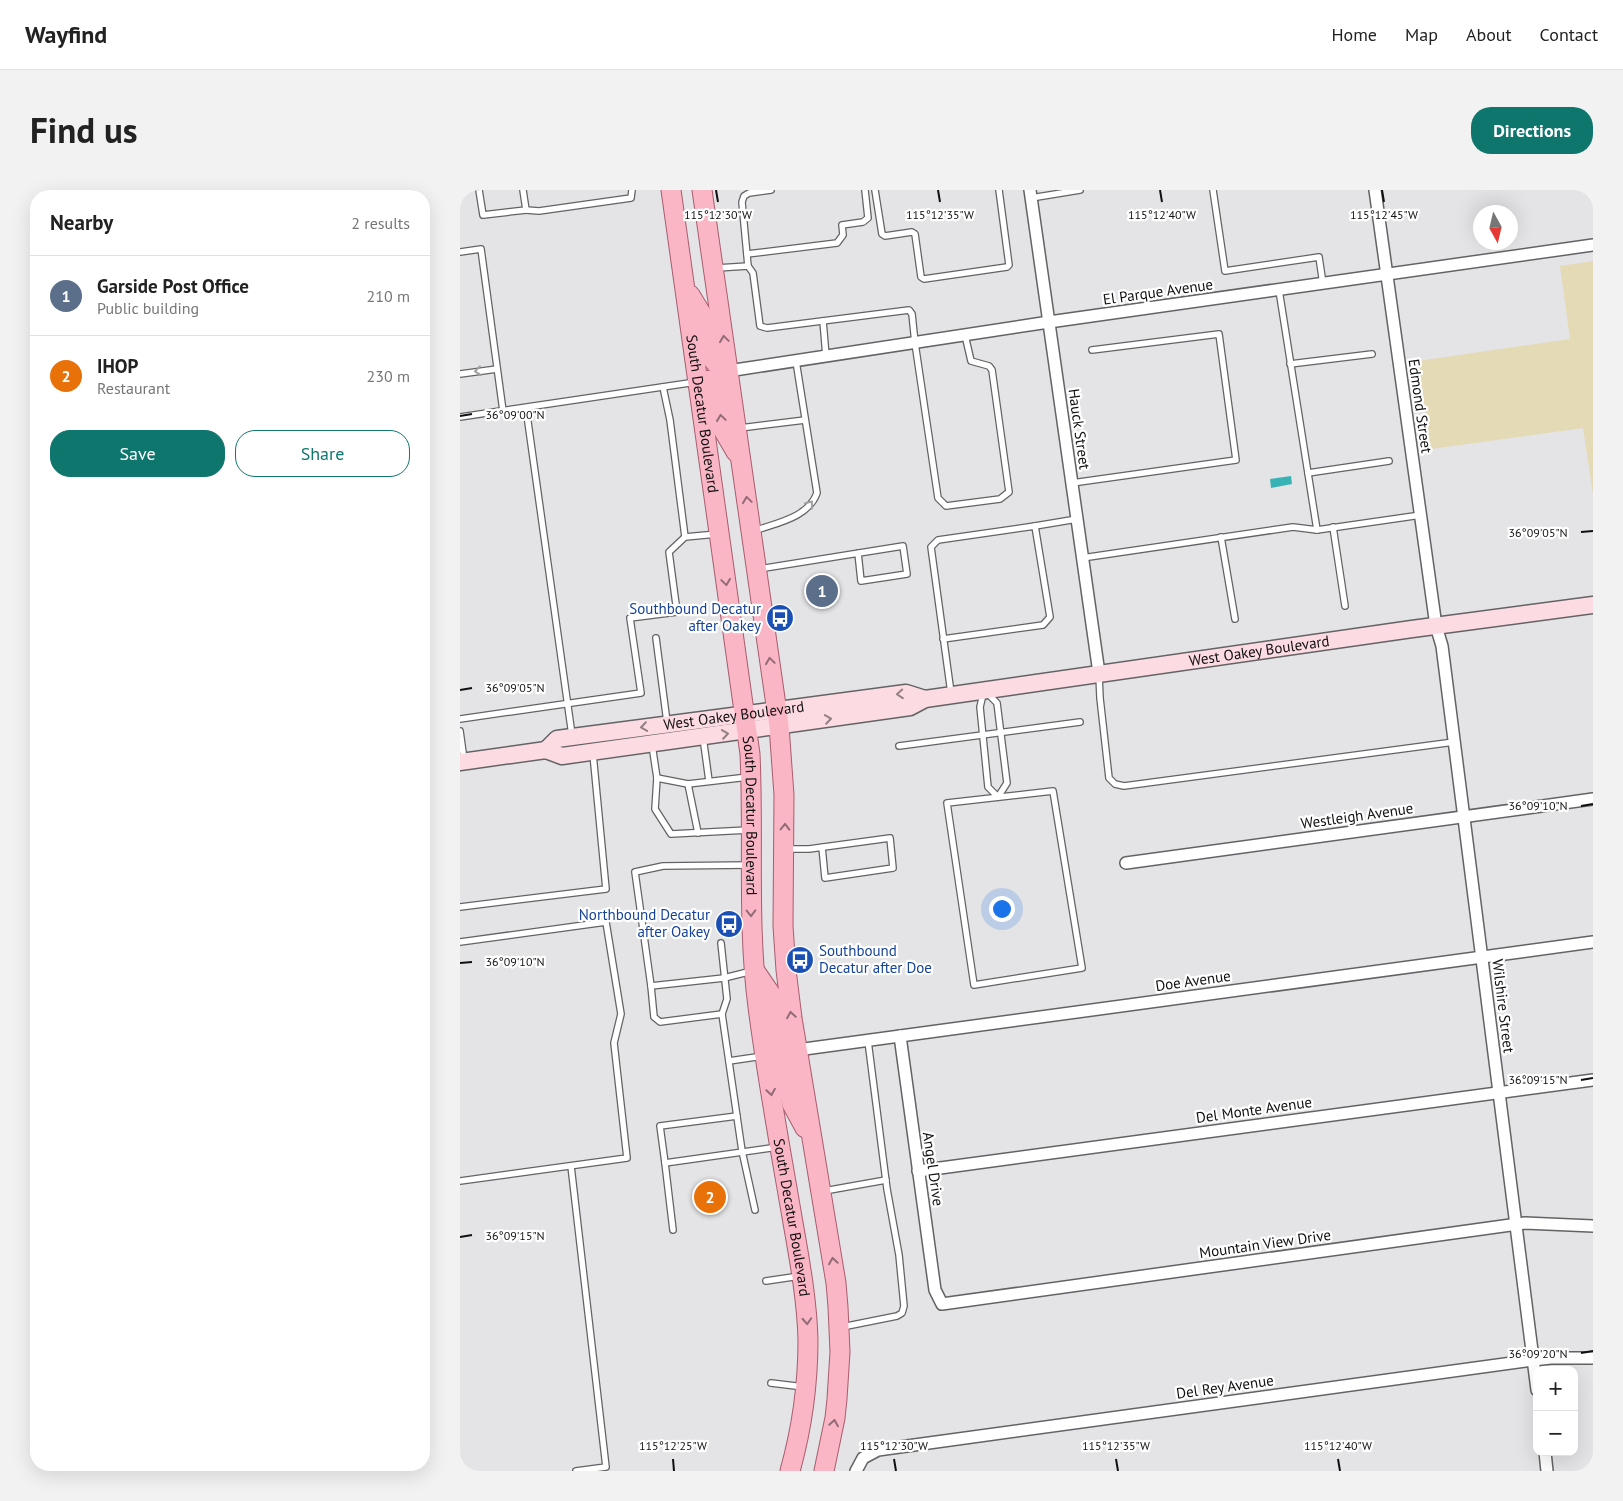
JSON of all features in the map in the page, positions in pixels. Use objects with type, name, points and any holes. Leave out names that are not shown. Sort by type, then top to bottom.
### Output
[{"type":"main road","name":"South Decatur Boulevard","points":[[671,190],[746,722],[751,777],[751,924],[754,970],[765,1056],[802,1275],[808,1339],[806,1387],[800,1430],[790,1471]]},
{"type":"main road","name":"South Decatur Boulevard","points":[[702,190],[778,718],[784,795],[783,926],[786,970],[797,1050],[836,1283],[839,1328],[837,1399],[824,1471]]},
{"type":"main road","points":[[685,287],[707,323],[713,360],[722,370],[728,371]]},
{"type":"main road","points":[[698,382],[712,380],[715,382],[722,428],[741,462]]},
{"type":"main road","name":"West Oakey Boulevard","points":[[546,750],[557,739],[667,724],[746,722],[910,707],[925,699],[984,690],[1593,605]]},
{"type":"main road","name":"West Oakey Boulevard","points":[[462,762],[546,750],[562,756],[651,744],[703,736],[746,722]]},
{"type":"main road","points":[[754,970],[772,996],[783,1047],[788,1050],[797,1050]]},
{"type":"main road","points":[[765,1056],[779,1059],[783,1064],[792,1104],[812,1140]]},
{"type":"street","name":"Edmond Street","points":[[1375,190],[1436,626]]},
{"type":"street","name":"Hauck Street","points":[[1030,194],[1099,673]]},
{"type":"street","name":"El Parque Avenue","points":[[728,371],[1049,322],[1593,245]]},
{"type":"street","name":"Wilshire Street","points":[[1436,626],[1442,646],[1534,1366]]},
{"type":"street","name":"Westleigh Avenue","points":[[1126,863],[1593,799]]},
{"type":"street","name":"Doe Avenue","points":[[797,1050],[1593,942]]},
{"type":"street","name":"Angel Drive","points":[[900,1036],[935,1290],[942,1304]]},
{"type":"street","name":"Del Monte Avenue","points":[[918,1171],[1593,1080]]},
{"type":"street","name":"Mountain View Drive","points":[[942,1304],[1516,1224],[1593,1226]]},
{"type":"street","name":"Del Rey Avenue","points":[[856,1471],[863,1458],[878,1450],[1533,1360],[1593,1358]]},
{"type":"street","points":[[1545,1456],[1547,1471]]},
{"type":"lane","points":[[479,190],[483,215],[526,210],[539,211],[631,198],[632,190]]},
{"type":"lane","points":[[523,190],[526,210]]},
{"type":"lane","points":[[771,190],[749,193],[744,196],[742,202],[748,266],[753,273],[760,326],[766,328],[909,310],[912,314],[938,498],[946,506],[1000,499],[1009,492],[992,370],[989,366],[970,361],[965,335]]},
{"type":"lane","points":[[747,254],[836,243],[843,235],[842,225],[864,222],[868,218],[865,190]]},
{"type":"lane","points":[[875,190],[882,234],[885,236],[912,232],[915,234],[921,277],[924,280],[1007,267],[1009,265],[999,190]]},
{"type":"lane","points":[[1030,194],[1080,190]]},
{"type":"lane","points":[[1214,190],[1225,271],[1319,257],[1323,284]]},
{"type":"lane","points":[[460,252],[481,249],[503,411]]},
{"type":"lane","points":[[714,269],[748,266]]},
{"type":"lane","points":[[1278,290],[1317,530]]},
{"type":"lane","points":[[823,321],[826,356]]},
{"type":"lane","points":[[1072,483],[1236,460],[1219,334],[1092,350]]},
{"type":"lane","points":[[1290,364],[1372,354]]},
{"type":"lane","points":[[752,532],[796,516],[806,510],[814,501],[817,493],[796,361]]},
{"type":"lane","points":[[460,374],[497,369]]},
{"type":"lane","points":[[460,417],[698,382]]},
{"type":"lane","points":[[663,387],[670,420],[686,537]]},
{"type":"lane","points":[[526,408],[572,737]]},
{"type":"lane","points":[[737,429],[805,420]]},
{"type":"lane","points":[[1308,473],[1389,461]]},
{"type":"lane","points":[[1082,558],[1293,527],[1317,530],[1420,515]]},
{"type":"lane","points":[[951,695],[931,547],[938,540],[1077,519]]},
{"type":"lane","points":[[943,639],[1043,625],[1050,617],[1035,526]]},
{"type":"lane","points":[[1333,528],[1345,606]]},
{"type":"lane","points":[[460,719],[641,693],[630,618],[677,612],[669,552],[686,537],[720,534]]},
{"type":"lane","points":[[1221,538],[1235,619]]},
{"type":"lane","points":[[757,570],[858,553],[903,546],[907,574],[862,581],[858,553]]},
{"type":"lane","points":[[656,638],[667,724]]},
{"type":"lane","points":[[1099,673],[1109,778],[1115,784],[1124,786],[1454,742]]},
{"type":"lane","points":[[984,690],[997,703],[1007,783],[998,797]]},
{"type":"lane","points":[[984,690],[980,707],[988,787],[998,797]]},
{"type":"lane","points":[[899,746],[1080,722]]},
{"type":"lane","points":[[460,731],[462,762]]},
{"type":"lane","points":[[703,736],[709,782]]},
{"type":"lane","points":[[651,744],[657,778],[655,809],[671,834],[752,829]]},
{"type":"lane","points":[[460,908],[606,889],[592,751]]},
{"type":"lane","points":[[657,778],[688,784],[751,777]]},
{"type":"lane","points":[[688,784],[698,833]]},
{"type":"lane","points":[[1053,791],[1082,968],[974,985],[946,803],[998,797],[1053,791]]},
{"type":"lane","points":[[784,849],[822,847],[890,838],[893,868],[825,878],[822,847]]},
{"type":"lane","points":[[722,1014],[660,1022],[654,1017],[635,872],[663,866],[752,865]]},
{"type":"lane","points":[[460,942],[606,922],[621,1014],[614,1042],[627,1158],[460,1181]]},
{"type":"lane","points":[[721,943],[727,999],[722,1014],[742,1151],[755,1210]]},
{"type":"lane","points":[[651,986],[724,978],[754,970]]},
{"type":"lane","points":[[839,1328],[897,1316],[902,1313],[904,1306],[899,1255],[886,1180],[868,1041]]},
{"type":"lane","points":[[729,1061],[765,1056]]},
{"type":"lane","points":[[673,1230],[660,1126],[738,1116]]},
{"type":"lane","points":[[665,1163],[780,1147]]},
{"type":"lane","points":[[571,1166],[606,1467],[576,1471]]},
{"type":"lane","points":[[821,1192],[886,1180]]},
{"type":"lane","points":[[766,1281],[802,1275]]},
{"type":"lane","points":[[772,1383],[806,1387]]},
{"type":"sand","points":[[1593,261],[1593,494],[1583,428],[1431,449],[1418,361],[1570,339],[1560,266]]},
{"type":"water","points":[[1291,476],[1292,484],[1271,488],[1270,479]]},
{"type":"place","name":"Garside Post Office","points":[[822,591]]},
{"type":"place","name":"Southbound Decatur after Oakey","points":[[780,618]]},
{"type":"place","name":"Northbound Decatur after Oakey","points":[[729,924]]},
{"type":"place","name":"Southbound Decatur after Doe","points":[[800,960]]},
{"type":"place","name":"IHOP","points":[[710,1197]]}]
